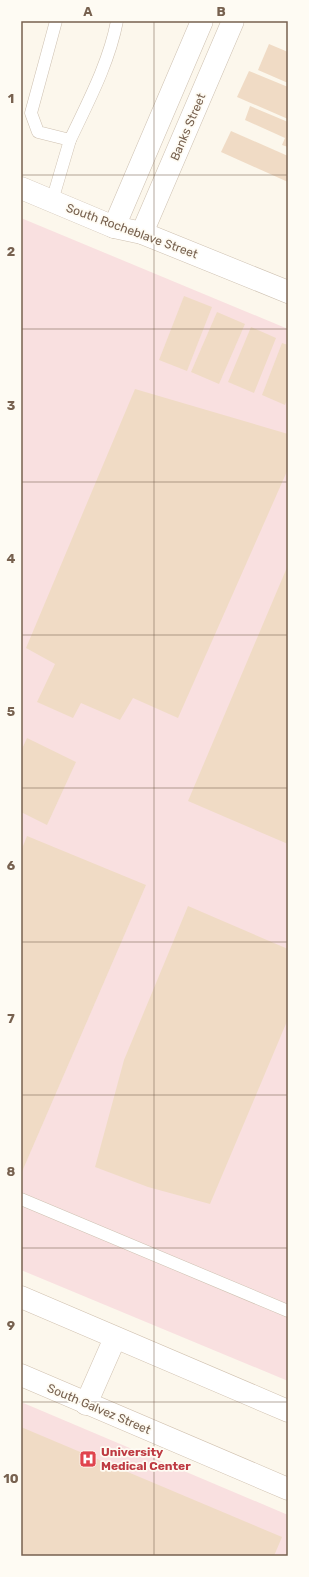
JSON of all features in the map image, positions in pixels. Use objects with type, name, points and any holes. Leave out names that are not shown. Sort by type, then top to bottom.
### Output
[{"type":"street","points":[[114,227],[202,21]]},
{"type":"street","name":"Banks Street","points":[[142,233],[233,21]]},
{"type":"street","name":"South Rocheblave Street","points":[[21,188],[114,227],[142,233],[288,292]]},
{"type":"street","points":[[21,1297],[288,1411]]},
{"type":"street","points":[[86,1404],[116,1338]]},
{"type":"street","name":"South Galvez Street","points":[[21,1375],[288,1489]]},
{"type":"lane","points":[[56,21],[31,113],[38,132],[70,140]]},
{"type":"lane","points":[[52,201],[70,140],[95,87],[114,38],[117,21]]},
{"type":"lane","points":[[21,1199],[288,1311]]},
{"type":"shaded area","points":[[21,218],[288,329],[288,1381],[21,1270]]},
{"type":"shaded area","name":"University Medical Center","points":[[21,1402],[288,1515],[288,1556],[21,1556]]},
{"type":"building","points":[[269,44],[288,52],[288,83],[258,70]]},
{"type":"building","points":[[249,71],[288,87],[288,119],[237,97]]},
{"type":"building","points":[[250,106],[288,122],[288,147],[282,145],[285,138],[245,120]]},
{"type":"building","points":[[231,131],[288,156],[288,182],[221,152]]},
{"type":"building","points":[[184,296],[212,307],[187,371],[159,360]]},
{"type":"building","points":[[217,312],[245,324],[219,384],[191,372]]},
{"type":"building","points":[[251,327],[276,338],[254,393],[228,382]]},
{"type":"building","points":[[282,343],[288,345],[288,397],[285,405],[262,395]]},
{"type":"building","points":[[135,389],[288,434],[288,469],[178,718],[133,698],[120,720],[81,703],[73,718],[37,702],[55,664],[26,648]]},
{"type":"building","points":[[288,565],[288,844],[188,801]]},
{"type":"building","points":[[27,738],[76,762],[47,825],[21,812],[21,751]]},
{"type":"building","points":[[27,836],[146,885],[21,1174],[21,851]]},
{"type":"building","points":[[188,906],[288,949],[288,1019],[210,1204],[148,1187],[95,1167],[124,1060]]},
{"type":"building","name":"University Medical Center","points":[[21,1427],[282,1537],[274,1556],[21,1556]]},
{"type":"place","name":"University Medical Center","points":[[88,1459]]}]
